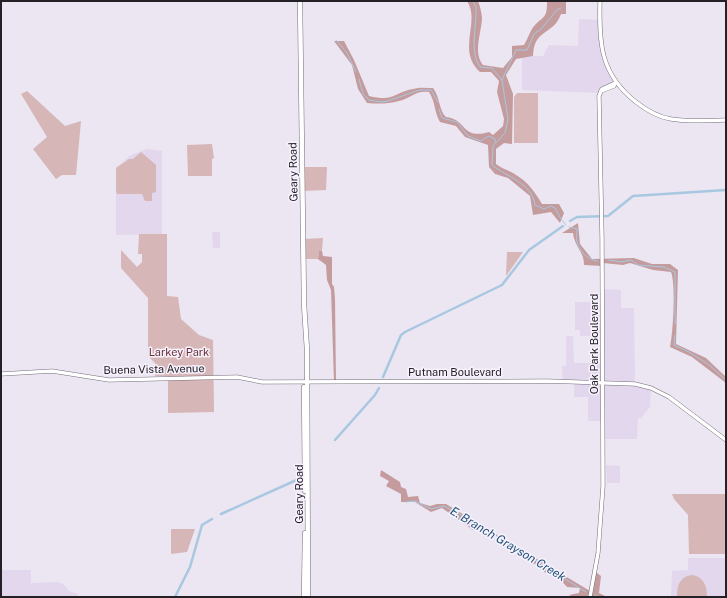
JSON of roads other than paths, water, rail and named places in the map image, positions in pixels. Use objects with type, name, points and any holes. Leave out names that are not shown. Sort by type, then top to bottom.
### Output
[{"type":"main road","name":"Geary Road","points":[[300,1],[306,343],[308,597]]},
{"type":"main road","name":"Geary Road","points":[[304,597],[307,551]]},
{"type":"street","points":[[600,1],[600,41],[608,71],[616,83],[639,104],[652,113],[670,119],[726,120]]},
{"type":"street","name":"Oak Park Boulevard","points":[[590,597],[598,553],[601,520],[603,382],[602,216],[599,96],[601,91],[614,86],[616,83]]},
{"type":"street","name":"Buena Vista Avenue","points":[[1,374],[52,371],[109,380],[237,377],[262,382],[306,382]]},
{"type":"street","name":"Putnam Boulevard","points":[[306,382],[603,382],[635,384],[651,388],[669,397],[726,440]]},
{"type":"waterway","points":[[473,1],[476,7],[474,46],[477,61],[480,67],[492,68],[502,80],[508,119],[505,133],[493,146],[492,165],[524,186],[533,197],[535,205],[544,209],[551,206],[555,208],[566,225]]},
{"type":"waterway","points":[[502,80],[516,50],[527,50],[534,34],[541,29],[557,10],[561,8]]},
{"type":"waterway","points":[[336,40],[347,53],[356,72]]},
{"type":"waterway","points":[[359,79],[363,94],[369,100],[381,102],[388,101],[419,90],[431,90],[438,102]]},
{"type":"waterway","points":[[439,109],[442,118],[457,122],[468,136],[481,141],[489,136],[495,139],[495,142]]},
{"type":"waterway","points":[[570,221],[577,217],[608,216],[633,196],[726,190]]},
{"type":"waterway","points":[[383,377],[401,335],[502,285],[529,250],[563,226]]},
{"type":"waterway","points":[[569,227],[577,229],[577,242],[582,252],[590,259],[597,261]]},
{"type":"waterway","points":[[609,260],[621,262],[631,260],[638,265],[664,267],[675,272],[675,324]]},
{"type":"waterway","points":[[675,335],[674,345],[689,352],[708,364],[726,380]]},
{"type":"waterway","points":[[335,440],[375,395],[379,388]]},
{"type":"waterway","points":[[221,514],[301,478]]},
{"type":"waterway","name":"E. Branch Grayson Creek","points":[[406,502],[415,501],[431,509],[444,506],[471,520],[586,592]]},
{"type":"waterway","points":[[175,597],[190,567],[202,525],[212,519]]},
{"type":"park label","name":"Larkey Park","points":[[179,352]]}]
